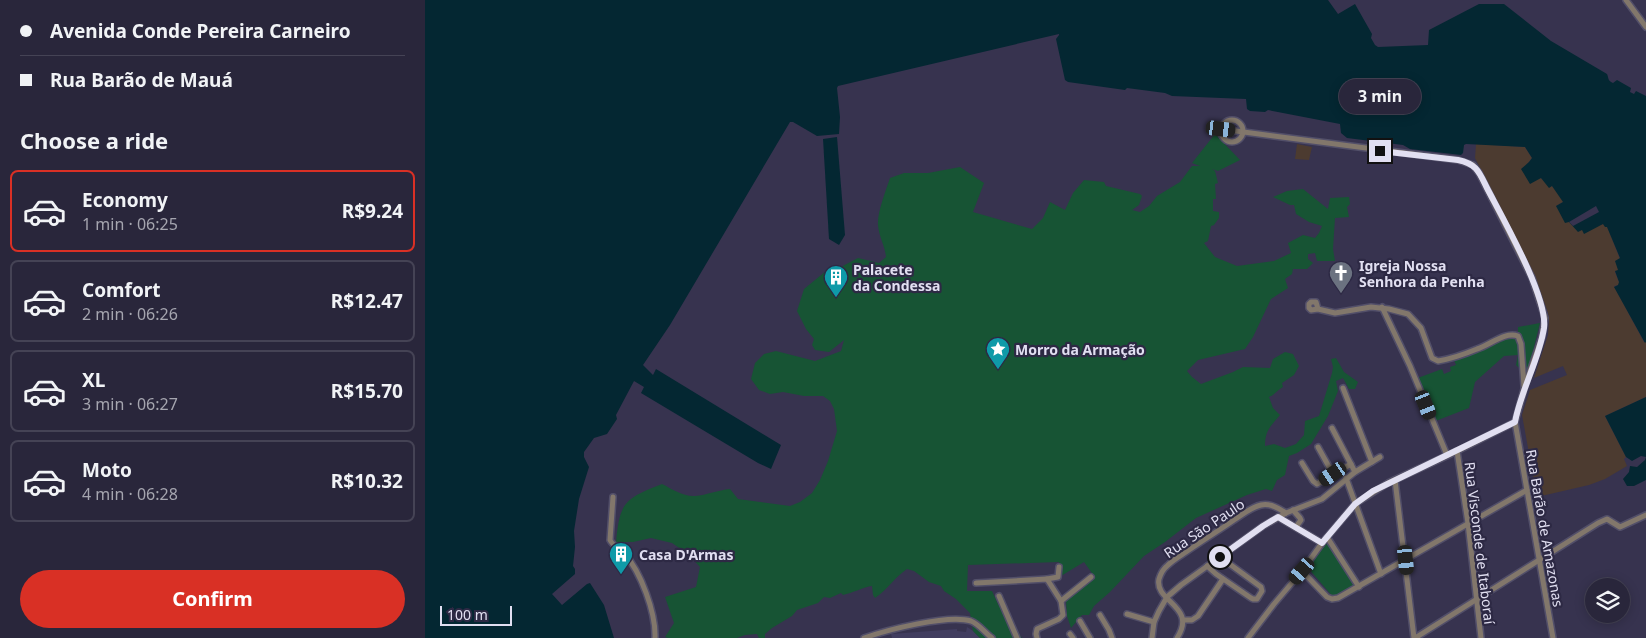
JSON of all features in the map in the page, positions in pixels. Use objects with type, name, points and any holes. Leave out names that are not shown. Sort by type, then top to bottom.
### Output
[{"type":"street","points":[[1626,0],[1646,27]]},
{"type":"street","points":[[1235,120],[1241,125],[1243,132],[1238,140],[1231,142],[1225,139],[1221,129],[1228,121],[1235,120]]},
{"type":"street","points":[[1221,129],[1458,160],[1473,165],[1479,173],[1532,278],[1545,318],[1542,337],[1515,422],[1373,491],[1355,504],[1322,543],[1249,638]]},
{"type":"street","points":[[1321,310],[1335,313],[1382,307],[1398,311],[1411,317],[1421,328],[1433,358],[1438,360],[1478,349],[1507,335],[1518,336],[1521,344],[1524,389]]},
{"type":"street","points":[[1382,307],[1410,366],[1447,455]]},
{"type":"street","points":[[1343,388],[1372,462]]},
{"type":"street","name":"Rua Barão de Amazonas","points":[[1515,422],[1553,638]]},
{"type":"street","points":[[1332,428],[1355,472]]},
{"type":"street","points":[[1318,447],[1333,474]]},
{"type":"street","name":"Rua Visconde de Itaboraí","points":[[1457,451],[1481,638]]},
{"type":"street","points":[[1152,638],[1154,622],[1167,597],[1263,526],[1286,513],[1322,498],[1346,478],[1380,457]]},
{"type":"street","points":[[1303,463],[1315,483],[1319,483],[1351,464]]},
{"type":"street","points":[[1346,478],[1381,574]]},
{"type":"street","points":[[1395,480],[1415,638],[1605,520],[1620,527],[1646,515]]},
{"type":"street","points":[[1302,571],[1322,593],[1332,599],[1359,587],[1527,490]]},
{"type":"street","points":[[613,497],[610,540],[612,544],[625,554],[645,587],[654,622],[655,638]]},
{"type":"street","name":"Rua São Paulo","points":[[1167,597],[1160,589],[1159,584],[1161,572],[1167,565],[1261,505],[1274,506],[1286,513]]},
{"type":"street","points":[[1293,510],[1301,520],[1296,527]]},
{"type":"street","points":[[1278,517],[1322,543]]},
{"type":"street","points":[[1327,537],[1359,587]]},
{"type":"street","points":[[1207,566],[1253,600],[1257,598],[1262,591],[1261,587],[1220,557]]},
{"type":"street","points":[[976,583],[1059,577],[1059,567]]},
{"type":"street","points":[[1061,601],[1091,577]]},
{"type":"street","points":[[1037,638],[1037,629],[1062,618],[1061,601],[1047,579]]},
{"type":"street","points":[[1184,620],[1192,620],[1198,616],[1223,579]]},
{"type":"street","points":[[999,596],[1017,638]]},
{"type":"street","points":[[1167,597],[1178,609],[1184,620],[1177,638]]},
{"type":"street","points":[[1099,614],[1109,630],[1111,638]]},
{"type":"street","points":[[1127,614],[1154,622]]},
{"type":"street","points":[[864,638],[905,626],[954,620],[975,623],[992,638]]},
{"type":"street","points":[[1080,621],[1091,638]]},
{"type":"shaded area","points":[[1297,144],[1312,147],[1309,160],[1295,159]]},
{"type":"shaded area","points":[[1476,144],[1525,147],[1532,158],[1525,167],[1556,190],[1587,188],[1556,206],[1559,210],[1596,206],[1582,229],[1603,224],[1607,226],[1620,259],[1619,270],[1615,272],[1619,285],[1614,286],[1644,342],[1646,342],[1646,397],[1605,416],[1626,457],[1624,459],[1627,466],[1605,479],[1589,485],[1537,497],[1522,415],[1530,390],[1567,375],[1563,366],[1534,378],[1548,335],[1548,313],[1535,276],[1475,158]]},
{"type":"shaded area","points":[[967,627],[980,638],[892,638],[891,634],[957,629],[957,631],[966,632]]},
{"type":"green space","points":[[1215,134],[1240,160],[1218,171],[1212,169],[1215,171],[1218,183],[1215,184],[1216,199],[1213,199],[1213,211],[1219,212],[1219,218],[1211,226],[1208,241],[1204,243],[1215,257],[1237,266],[1274,261],[1291,253],[1288,243],[1303,235],[1315,238],[1322,226],[1309,222],[1296,214],[1294,205],[1273,197],[1287,191],[1303,189],[1328,209],[1330,198],[1349,197],[1350,204],[1347,207],[1349,217],[1335,218],[1333,249],[1335,261],[1317,261],[1315,253],[1308,254],[1308,259],[1313,263],[1307,269],[1293,269],[1292,274],[1285,279],[1288,288],[1271,299],[1253,337],[1245,349],[1198,360],[1187,371],[1201,384],[1243,367],[1270,368],[1273,359],[1285,352],[1293,354],[1299,366],[1294,375],[1282,383],[1283,387],[1269,397],[1273,408],[1280,415],[1269,429],[1265,441],[1265,446],[1274,444],[1285,448],[1296,444],[1304,435],[1305,421],[1319,416],[1332,373],[1331,359],[1336,358],[1344,372],[1358,382],[1355,389],[1349,389],[1343,378],[1336,381],[1338,391],[1328,416],[1311,444],[1289,456],[1285,475],[1277,480],[1272,491],[1266,489],[1247,495],[1196,518],[1144,556],[1094,606],[1089,615],[1082,615],[1071,628],[1067,616],[1066,600],[1094,576],[1084,562],[1061,576],[1059,562],[968,565],[967,591],[992,591],[998,604],[1022,638],[980,638],[973,631],[970,613],[956,599],[944,591],[941,586],[929,582],[914,571],[907,569],[875,598],[872,586],[843,595],[841,593],[830,598],[824,597],[818,603],[797,610],[792,616],[765,634],[765,638],[759,638],[757,634],[737,638],[665,637],[674,623],[665,597],[696,587],[700,567],[688,554],[672,543],[651,538],[633,542],[616,542],[622,510],[632,498],[662,484],[691,496],[730,489],[738,499],[790,506],[800,502],[812,493],[828,461],[837,431],[834,409],[830,401],[823,396],[804,396],[783,392],[770,394],[759,390],[751,379],[755,363],[764,354],[776,351],[815,361],[841,351],[844,340],[829,352],[815,350],[812,345],[814,339],[806,329],[797,311],[804,289],[826,271],[835,270],[858,258],[879,263],[886,257],[878,220],[890,178],[904,173],[928,173],[960,167],[984,183],[973,212],[1032,229],[1043,218],[1050,202],[1065,210],[1073,193],[1084,180],[1104,182],[1106,186],[1140,194],[1142,196],[1139,205],[1132,210],[1140,212],[1149,206],[1157,196],[1180,182],[1192,166],[1200,166],[1192,163]]},
{"type":"green space","points":[[1540,323],[1529,367],[1525,373],[1516,365],[1518,355],[1504,356],[1475,382],[1469,408],[1433,422],[1415,379],[1442,369],[1444,374],[1451,371],[1450,367],[1456,365],[1454,360],[1463,358],[1506,337],[1514,336],[1520,348],[1522,339],[1518,335],[1518,327]]},
{"type":"green space","points":[[1327,543],[1355,585],[1334,598],[1308,568]]},
{"type":"water","points":[[425,0],[1328,0],[1338,14],[1355,4],[1372,34],[1371,38],[1378,47],[1428,45],[1429,30],[1479,4],[1504,4],[1551,41],[1607,74],[1611,82],[1613,83],[1617,80],[1631,88],[1630,92],[1634,94],[1636,91],[1646,96],[1646,342],[1614,287],[1619,282],[1615,271],[1618,270],[1615,261],[1620,258],[1607,227],[1603,224],[1584,234],[1582,230],[1578,232],[1569,222],[1565,223],[1556,206],[1563,202],[1552,186],[1549,188],[1541,178],[1530,184],[1521,169],[1532,158],[1525,147],[1466,144],[1461,155],[1410,149],[1403,145],[1347,138],[1341,133],[1340,124],[1268,110],[1265,112],[1250,111],[1247,109],[1246,99],[1172,96],[1165,93],[1127,88],[1125,90],[1068,82],[1065,80],[1056,39],[1059,34],[838,86],[839,134],[817,136],[790,122],[670,325],[643,365],[653,375],[656,369],[781,445],[771,469],[641,393],[644,387],[634,381],[616,415],[617,419],[607,434],[594,438],[584,452],[584,457],[589,467],[579,499],[574,531],[573,566],[575,574],[552,594],[562,605],[590,583],[604,605],[614,638],[425,638]]},
{"type":"water","points":[[837,137],[845,235],[839,245],[829,239],[823,139]]},
{"type":"water","points":[[1646,397],[1646,457],[1641,456],[1632,461],[1626,457],[1605,416]]},
{"type":"water","points":[[1646,457],[1646,480],[1634,486],[1627,486],[1623,479],[1629,472],[1630,466],[1637,467]]},
{"type":"pier","points":[[1596,206],[1599,212],[1573,226],[1569,222]]},
{"type":"place","name":"Igreja Nossa Senhora da Penha","points":[[1341,294]]},
{"type":"place","name":"Palacete da Condessa","points":[[836,298]]},
{"type":"place","name":"Morro da Armação","points":[[998,370]]},
{"type":"place","name":"Casa D'Armas","points":[[621,575]]},
{"type":"route","points":[[1220,557],[1278,517],[1322,543],[1355,504],[1373,491],[1515,422],[1544,328],[1545,318],[1532,278],[1487,188],[1473,165],[1458,160],[1380,151]]}]
